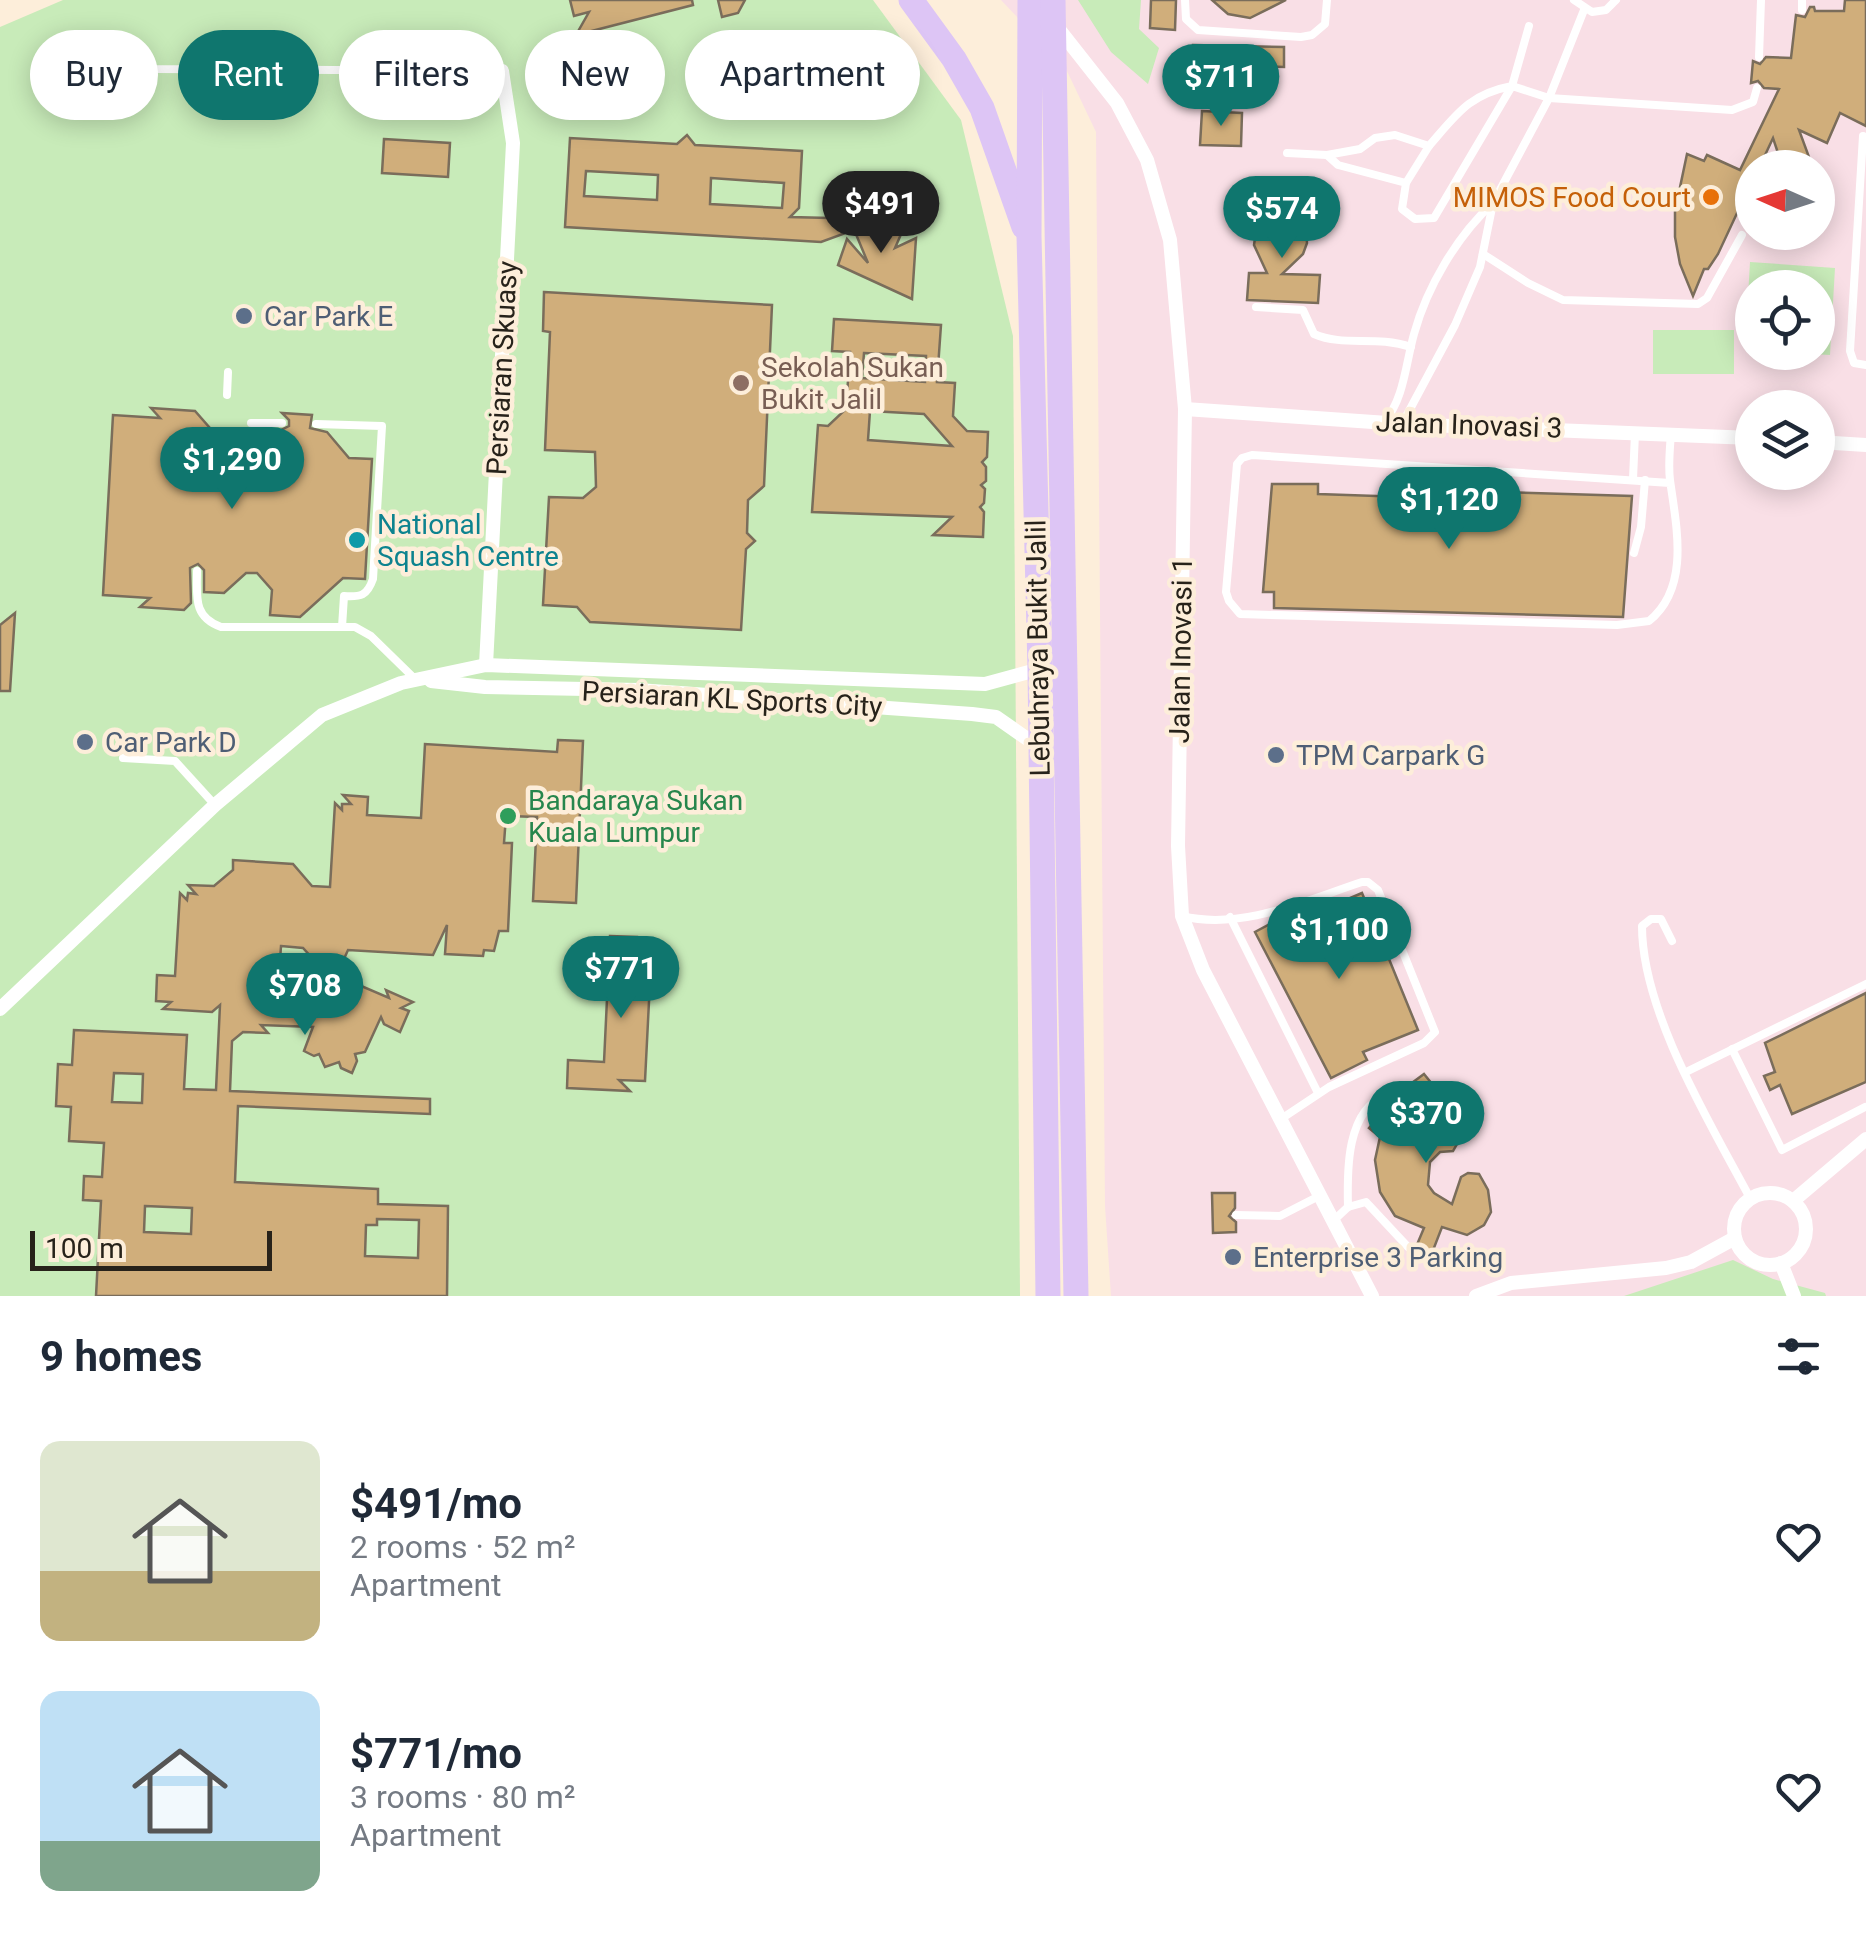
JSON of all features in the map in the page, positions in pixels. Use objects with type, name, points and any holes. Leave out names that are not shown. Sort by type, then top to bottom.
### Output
[{"type":"highway","points":[[910,0],[954,60],[982,108],[1028,236]]},
{"type":"highway","name":"Lebuhraya Bukit Jalil","points":[[1032,0],[1043,90],[1076,1296]]},
{"type":"highway","name":"Lebuhraya Bukit Jalil","points":[[1048,1296],[1040,669],[1028,236],[1053,0]]},
{"type":"street","name":"Jalan Inovasi 1","points":[[1032,0],[1077,49],[1117,102],[1147,160],[1170,240],[1185,409],[1178,846],[1182,916],[1204,970],[1372,1296]]},
{"type":"street","name":"Persiaran Skuasy","points":[[486,665],[513,143],[505,91]]},
{"type":"street","name":"Jalan Inovasi 3","points":[[1185,409],[1402,424],[1735,437]]},
{"type":"street","points":[[1835,443],[1866,445]]},
{"type":"street","name":"Persiaran KL Sports City","points":[[0,1009],[216,804],[322,715],[415,679],[486,665],[985,684],[1040,669]]},
{"type":"street","name":"Persiaran KL Sports City","points":[[415,679],[485,687],[638,690],[996,717],[1039,747]]},
{"type":"street","points":[[1793,1201],[1866,1139]]},
{"type":"street","points":[[1776,1193],[1793,1201],[1804,1218],[1804,1240],[1790,1258],[1769,1265],[1748,1258],[1736,1238],[1735,1220],[1750,1198],[1776,1193]]},
{"type":"street","points":[[1476,1296],[1666,1268],[1691,1262],[1736,1238]]},
{"type":"street","points":[[1781,1263],[1794,1296]]},
{"type":"lane","points":[[1185,0],[1186,19],[1198,30],[1300,37],[1320,31],[1325,24],[1327,0]]},
{"type":"lane","points":[[1574,0],[1584,10],[1599,12],[1616,0]]},
{"type":"lane","points":[[1759,57],[1761,0]]},
{"type":"lane","points":[[1402,424],[1442,352],[1484,254],[1494,203],[1550,98],[1584,10]]},
{"type":"lane","points":[[1529,26],[1512,86],[1434,218],[1414,219],[1402,210],[1406,183],[1429,146],[1461,107],[1497,89],[1512,86],[1550,98],[1732,110],[1753,102],[1757,88]]},
{"type":"lane","points":[[158,69],[339,70]]},
{"type":"lane","points":[[1287,152],[1327,155],[1360,149],[1375,138],[1394,135],[1429,146]]},
{"type":"lane","points":[[1863,136],[1850,351],[1854,362],[1866,365]]},
{"type":"lane","points":[[1327,155],[1338,165],[1406,183]]},
{"type":"lane","points":[[1384,422],[1398,394],[1422,312],[1444,268],[1475,220],[1494,203]]},
{"type":"lane","points":[[1484,254],[1528,283],[1564,300],[1698,304],[1707,298],[1735,247]]},
{"type":"lane","points":[[1256,306],[1303,310],[1314,334],[1330,341],[1376,338],[1410,346]]},
{"type":"lane","points":[[227,395],[228,372]]},
{"type":"lane","points":[[252,422],[282,423]]},
{"type":"lane","points":[[316,424],[382,426],[373,579],[368,592],[361,597],[344,596],[342,626]]},
{"type":"lane","points":[[1634,478],[1636,431]]},
{"type":"lane","points":[[1670,433],[1670,483],[1678,527],[1676,570],[1660,608],[1648,621],[1640,624],[1240,614],[1228,601],[1237,464],[1252,454],[1670,483]]},
{"type":"lane","points":[[1634,553],[1641,527],[1645,480]]},
{"type":"lane","points":[[198,571],[197,609],[208,622],[222,627],[355,627],[371,636],[415,679]]},
{"type":"lane","points":[[485,687],[486,665]]},
{"type":"lane","points":[[782,700],[783,676]]},
{"type":"lane","points":[[123,758],[176,761],[216,804]]},
{"type":"lane","points":[[1182,916],[1200,920],[1253,916],[1362,882],[1378,890],[1435,1032],[1424,1043],[1318,1093],[1281,1119]]},
{"type":"lane","points":[[1230,917],[1318,1093]]},
{"type":"lane","points":[[1672,941],[1661,919],[1652,919],[1642,926],[1648,980],[1686,1072],[1750,1198]]},
{"type":"lane","points":[[1686,1072],[1866,984]]},
{"type":"lane","points":[[1732,1050],[1782,1150],[1865,1108]]},
{"type":"lane","points":[[1348,1207],[1349,1151],[1362,1120],[1387,1095],[1407,1116]]},
{"type":"lane","points":[[1236,1215],[1280,1216],[1320,1195]]},
{"type":"lane","points":[[1334,1220],[1348,1207],[1366,1202],[1408,1247]]},
{"type":"shaded area","points":[[1001,0],[1866,0],[1866,1296],[1111,1296],[1105,1206],[1096,132],[1066,69]]},
{"type":"green space","name":"Bandaraya Sukan Kuala Lumpur","points":[[63,0],[873,0],[895,30],[685,30],[685,120],[920,120],[920,64],[961,120],[1013,336],[1020,1296],[0,1296],[0,27]]},
{"type":"green space","points":[[1078,0],[1141,0],[1139,29],[1159,48],[1148,84],[1111,52]]},
{"type":"green space","points":[[1750,262],[1835,268],[1835,270],[1750,270]]},
{"type":"green space","points":[[1653,330],[1734,330],[1734,374],[1653,374]]},
{"type":"green space","points":[[1733,1260],[1773,1279],[1826,1296],[1624,1296]]},
{"type":"building","points":[[570,0],[692,0],[693,5],[596,30],[579,30],[589,12],[574,16]]},
{"type":"building","points":[[718,0],[745,0],[738,13],[722,17]]},
{"type":"building","points":[[1151,0],[1176,0],[1175,30],[1150,28]]},
{"type":"building","points":[[1212,0],[1286,0],[1250,18],[1228,14]]},
{"type":"building","points":[[1845,0],[1866,0],[1866,126],[1840,113],[1827,143],[1799,130],[1806,150],[1777,150],[1773,138],[1767,150],[1750,150],[1779,89],[1764,88],[1758,81],[1751,83],[1753,61],[1760,64],[1766,57],[1791,58],[1796,15],[1805,17],[1810,7],[1815,11],[1844,11]]},
{"type":"building","points":[[1193,45],[1284,47],[1284,67],[1236,65],[1235,77],[1192,74]]},
{"type":"building","points":[[1202,111],[1242,113],[1241,146],[1200,145]]},
{"type":"building","points":[[687,135],[695,145],[802,151],[799,208],[790,217],[830,218],[843,234],[821,242],[565,227],[570,138],[677,144]],"holes":[[[586,171],[658,175],[657,200],[584,196]],[[711,178],[784,183],[782,208],[710,204]]]},
{"type":"building","points":[[384,139],[450,143],[448,177],[382,173]]},
{"type":"building","points":[[1687,154],[1704,161],[1707,155],[1735,168],[1735,218],[1718,254],[1704,269],[1693,296],[1680,264],[1675,211]]},
{"type":"building","points":[[1283,210],[1302,221],[1307,243],[1303,254],[1282,274],[1320,275],[1318,303],[1247,300],[1249,273],[1267,273],[1254,245],[1257,224],[1264,215]]},
{"type":"building","points":[[859,213],[902,232],[895,248],[916,238],[912,299],[838,265],[847,239],[868,263],[853,227]]},
{"type":"building","points":[[544,292],[772,305],[764,486],[748,500],[747,533],[755,541],[746,549],[741,630],[590,622],[577,607],[543,605],[549,497],[583,498],[596,487],[595,452],[545,450],[550,332],[543,331]]},
{"type":"building","points":[[834,319],[941,325],[937,382],[955,383],[953,416],[967,431],[988,432],[987,457],[982,462],[986,467],[986,481],[981,485],[985,489],[984,503],[980,507],[984,512],[983,537],[933,535],[952,517],[812,512],[818,425],[828,426],[846,409],[850,352],[832,351]],"holes":[[[864,353],[926,356],[925,382],[862,378]],[[870,411],[924,414],[952,446],[868,440]]]},
{"type":"building","points":[[151,408],[195,411],[210,428],[231,429],[252,453],[264,454],[281,439],[281,430],[289,426],[282,413],[312,415],[310,428],[327,432],[349,458],[372,459],[365,579],[343,578],[300,617],[270,615],[272,590],[257,573],[246,573],[224,593],[204,592],[204,570],[198,564],[190,568],[191,603],[184,610],[140,607],[150,598],[103,595],[113,415],[160,418]]},
{"type":"building","points":[[1272,484],[1318,484],[1318,494],[1435,498],[1435,490],[1632,496],[1623,617],[1274,608],[1274,592],[1263,592]]},
{"type":"building","points":[[15,613],[10,691],[0,691],[0,625]]},
{"type":"building","points":[[558,740],[583,741],[576,903],[533,901],[537,817],[506,816],[504,843],[512,843],[508,931],[499,931],[494,951],[484,950],[483,956],[445,954],[447,925],[433,955],[348,950],[339,970],[331,973],[389,998],[386,990],[413,1002],[401,1008],[409,1011],[400,1032],[384,1024],[381,1017],[365,1052],[355,1054],[357,1061],[352,1073],[341,1068],[339,1062],[325,1067],[319,1054],[304,1051],[313,1027],[261,1025],[268,1033],[243,1032],[232,1041],[230,1091],[430,1099],[430,1114],[238,1106],[235,1182],[378,1189],[378,1204],[448,1206],[447,1296],[96,1296],[101,1201],[83,1200],[84,1176],[102,1177],[104,1143],[69,1141],[71,1107],[56,1106],[58,1064],[72,1065],[74,1030],[187,1035],[184,1089],[216,1090],[220,1005],[212,1012],[163,1009],[171,1002],[156,1001],[157,975],[175,976],[180,893],[187,900],[188,893],[196,894],[188,885],[214,886],[233,870],[233,860],[293,864],[312,886],[330,887],[335,803],[342,810],[342,804],[351,804],[343,795],[368,797],[367,815],[421,818],[425,744],[557,752]],"holes":[[[281,946],[303,948],[313,959],[303,981],[278,990]],[[114,1073],[143,1074],[142,1103],[112,1102]],[[145,1206],[192,1208],[191,1234],[144,1232]],[[377,1219],[419,1220],[418,1258],[365,1256],[366,1225],[377,1225]]]},
{"type":"building","points":[[1362,893],[1418,1030],[1363,1052],[1367,1060],[1331,1078],[1255,932],[1290,914],[1294,922]]},
{"type":"building","points":[[610,936],[652,942],[645,1081],[619,1080],[630,1091],[567,1088],[568,1060],[604,1062]]},
{"type":"building","points":[[1866,993],[1866,1082],[1792,1114],[1780,1085],[1770,1090],[1764,1076],[1775,1072],[1765,1043]]},
{"type":"building","points":[[1424,1074],[1437,1090],[1444,1088],[1451,1109],[1466,1128],[1453,1151],[1440,1152],[1430,1162],[1428,1185],[1452,1204],[1461,1177],[1479,1174],[1488,1190],[1491,1212],[1484,1225],[1467,1235],[1442,1227],[1432,1253],[1416,1247],[1424,1228],[1395,1216],[1380,1192],[1375,1160],[1380,1137],[1369,1128],[1387,1106],[1404,1123],[1413,1121],[1413,1112],[1397,1094]]},
{"type":"building","points":[[1212,1193],[1235,1193],[1235,1208],[1229,1216],[1236,1222],[1236,1232],[1213,1233]]},
{"type":"place","name":"MIMOS Food Court","points":[[1711,197]]},
{"type":"place","name":"Car Park E","points":[[244,316]]},
{"type":"place","name":"Sekolah Sukan Bukit Jalil","points":[[741,383]]},
{"type":"place","name":"National Squash Centre","points":[[357,540]]},
{"type":"place","name":"Car Park D","points":[[85,742]]},
{"type":"place","name":"TPM Carpark G","points":[[1276,755]]},
{"type":"place","name":"Bandaraya Sukan Kuala Lumpur","points":[[508,816]]},
{"type":"place","name":"Enterprise 3 Parking","points":[[1233,1257]]}]
